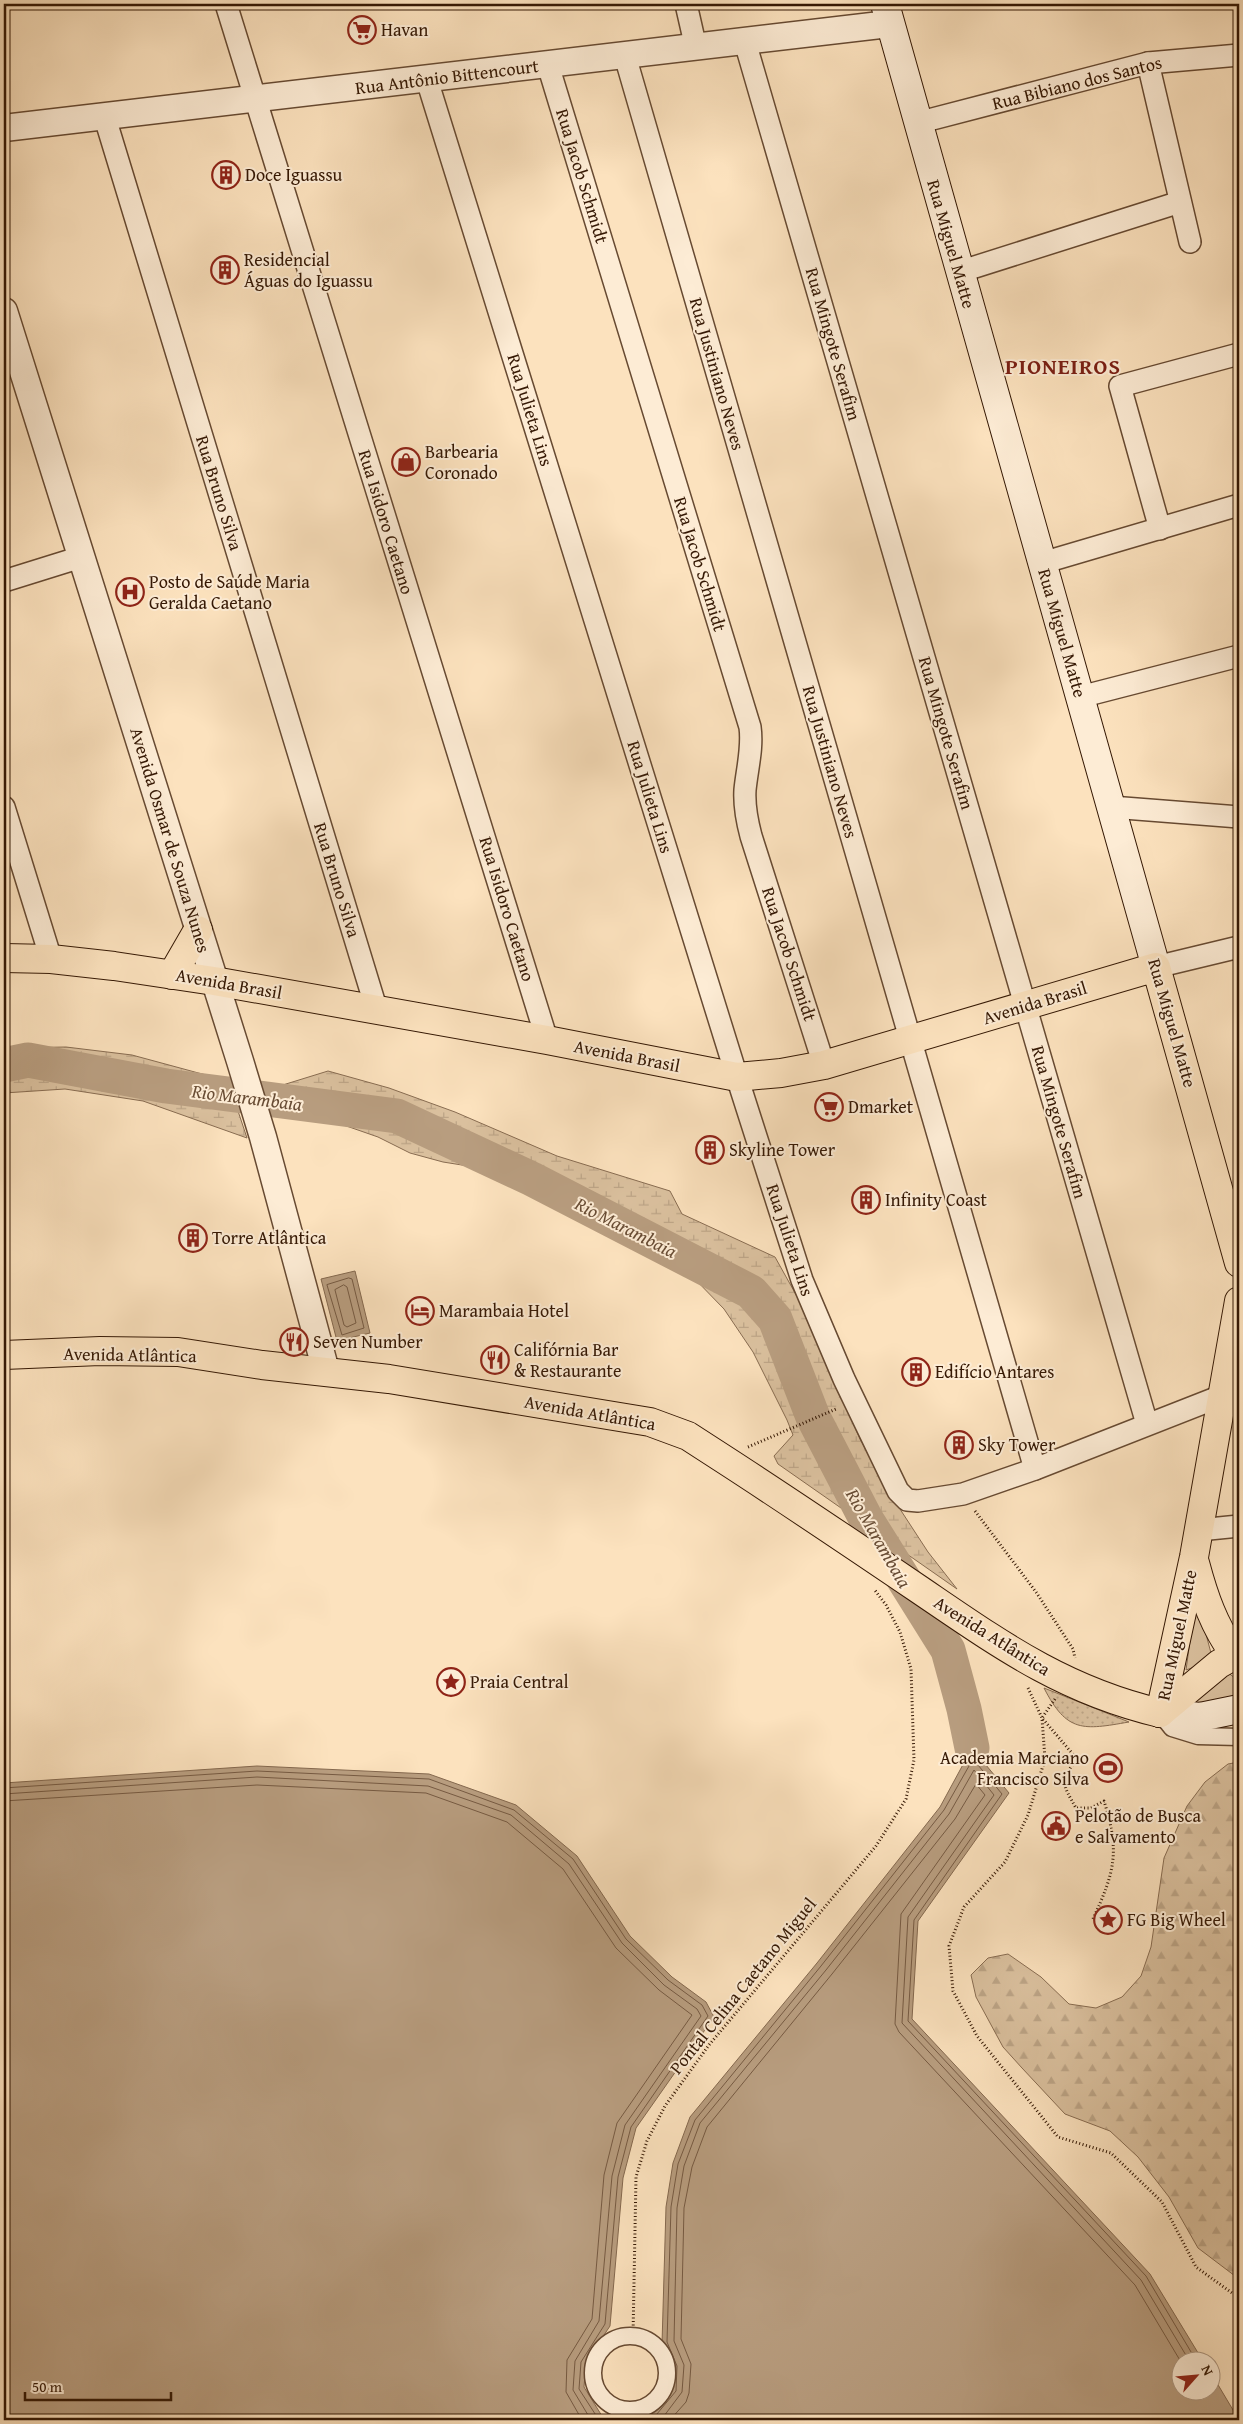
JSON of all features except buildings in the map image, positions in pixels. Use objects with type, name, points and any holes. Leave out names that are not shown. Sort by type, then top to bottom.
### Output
[{"type":"main road","name":"Rua Miguel Matte","points":[[887,14],[1239,1263]]},
{"type":"main road","points":[[172,975],[198,930]]},
{"type":"main road","name":"Avenida Brasil","points":[[4,958],[51,959],[214,981],[548,1040],[737,1077],[781,1073],[824,1065],[1156,967]]},
{"type":"main road","name":"Rua Miguel Matte","points":[[1160,1713],[1199,1530],[1232,1391],[1239,1301]]},
{"type":"main road","name":"Avenida Atlântica","points":[[4,1355],[100,1351],[178,1352],[326,1372],[389,1378],[650,1422],[670,1428],[722,1458],[1036,1666],[1089,1691],[1130,1706],[1160,1713]]},
{"type":"main road","name":"Rua Miguel Matte","points":[[1194,1557],[1209,1613],[1220,1635],[1238,1656]]},
{"type":"main road","points":[[1160,1713],[1219,1664],[1238,1656]]},
{"type":"main road","points":[[1160,1713],[1200,1716],[1239,1709]]},
{"type":"street","name":"Rua Isidoro Caetano","points":[[226,4],[548,1040]]},
{"type":"street","points":[[686,4],[696,48]]},
{"type":"street","name":"Rua Antônio Bittencourt","points":[[4,128],[104,118],[745,42],[887,14]]},
{"type":"street","name":"Rua Mingote Serafim","points":[[745,42],[1147,1424]]},
{"type":"street","name":"Rua Bibiano dos Santos","points":[[917,123],[1148,62],[1239,55]]},
{"type":"street","name":"Rua Justiniano Neves","points":[[625,56],[1035,1469]]},
{"type":"street","points":[[1148,62],[1190,242]]},
{"type":"street","name":"Rua Jacob Schmidt","points":[[548,65],[750,727],[752,737],[745,791],[745,811],[751,836],[824,1065]]},
{"type":"street","name":"Rua Julieta Lins","points":[[427,80],[737,1077],[817,1318],[898,1491],[907,1500],[918,1502],[963,1494]]},
{"type":"street","name":"Rua Bruno Silva","points":[[104,118],[377,1011]]},
{"type":"street","points":[[959,272],[1180,202]]},
{"type":"street","name":"Avenida Osmar de Souza Nunes","points":[[4,311],[240,1061],[263,1137],[326,1372]]},
{"type":"street","points":[[1160,529],[1120,386],[1239,354]]},
{"type":"street","points":[[1042,563],[1239,505]]},
{"type":"street","points":[[4,581],[81,557]]},
{"type":"street","points":[[1080,696],[1239,656]]},
{"type":"street","points":[[1111,806],[1239,817]]},
{"type":"street","points":[[4,807],[51,959]]},
{"type":"street","name":"Avenida Brasil","points":[[1156,967],[1239,947]]},
{"type":"street","points":[[963,1494],[1035,1469],[1232,1391]]},
{"type":"street","points":[[1199,1530],[1239,1526]]},
{"type":"street","points":[[1160,1713],[1172,1728],[1198,1736],[1239,1737]]},
{"type":"street","points":[[622,2336],[634,2336],[653,2344],[663,2357],[667,2372],[666,2383],[654,2401],[645,2407],[625,2410],[607,2402],[600,2395],[592,2376],[593,2365],[597,2355],[608,2343],[622,2336]]},
{"type":"path","points":[[767,1439],[843,1406]]},
{"type":"path","points":[[963,1494],[1036,1592],[1073,1649],[1075,1664]]},
{"type":"path","name":"Pontal Celina Caetano Miguel","points":[[634,2336],[636,2177],[647,2141],[665,2106],[710,2045],[876,1846],[906,1799],[914,1760],[911,1669],[900,1632],[886,1605],[871,1585]]},
{"type":"path","points":[[1027,1684],[1042,1718],[1077,1759],[1065,1776],[1063,1786],[1076,1808],[1091,1808],[1104,1800],[1113,1830],[1114,1866],[1107,1888],[1093,1919]]},
{"type":"path","points":[[1057,1697],[1042,1718],[1045,1759],[1028,1815],[1005,1862],[964,1907],[949,1946],[953,1991],[977,2036],[1058,2137],[1111,2153],[1162,2202],[1196,2267],[1239,2298]]},
{"type":"green space","points":[[66,1047],[132,1055],[228,1081],[247,1138],[143,1101],[65,1089],[4,1093],[4,1048]]},
{"type":"green space","points":[[328,1071],[389,1088],[455,1112],[557,1156],[670,1191],[682,1214],[775,1257],[804,1309],[860,1439],[898,1506],[928,1552],[957,1589],[778,1464],[774,1456],[793,1435],[787,1420],[753,1352],[724,1309],[691,1275],[659,1249],[603,1222],[565,1209],[487,1169],[443,1162],[410,1153],[378,1137],[312,1114],[284,1116],[273,1088]]},
{"type":"green space","points":[[1196,1597],[1211,1653],[1197,1666],[1186,1670]]},
{"type":"green space","points":[[1227,1672],[1239,1681],[1239,1701],[1188,1704]]},
{"type":"green space","points":[[1044,1688],[1129,1722],[1088,1727],[1078,1725],[1069,1721],[1061,1713],[1052,1703]]},
{"type":"green space","points":[[1239,1762],[1239,2279],[1198,2248],[1169,2197],[1138,2157],[1110,2131],[1065,2114],[1003,2047],[976,1997],[971,1975],[988,1958],[1008,1954],[1041,1977],[1069,2004],[1096,2008],[1122,1997],[1141,1976],[1151,1947],[1164,1858],[1187,1806],[1205,1782],[1228,1764]]},
{"type":"water","points":[[355,1271],[370,1333],[337,1341],[321,1279]]},
{"type":"water","points":[[972,1748],[1009,1793],[918,1921],[912,2019],[1150,2274],[1198,2352],[1170,2352],[1170,2402],[1220,2402],[1220,2388],[1239,2420],[639,2420],[650,2416],[671,2391],[673,2367],[662,2344],[666,2207],[673,2163],[690,2117],[817,1963],[940,1807]]},
{"type":"water","points":[[257,1766],[429,1774],[516,1805],[577,1856],[630,1936],[672,1977],[706,2002],[714,2017],[636,2128],[623,2178],[610,2326],[586,2362],[584,2387],[602,2416],[610,2420],[4,2420],[4,1783]]},
{"type":"waterway","name":"Rio Marambaia","points":[[4,1065],[28,1060],[166,1086],[397,1116],[532,1179],[751,1292],[775,1319],[813,1417],[866,1519],[948,1650],[964,1709],[972,1748]]},
{"type":"place","name":"Havan","points":[[362,30]]},
{"type":"place","name":"Doce Iguassu","points":[[226,175]]},
{"type":"place","name":"Residencial Águas do Iguassu","points":[[225,270]]},
{"type":"place","name":"Barbearia Coronado","points":[[406,462]]},
{"type":"place","name":"Posto de Saúde Maria Geralda Caetano","points":[[130,592]]},
{"type":"place","name":"Dmarket","points":[[829,1107]]},
{"type":"place","name":"Skyline Tower","points":[[710,1150]]},
{"type":"place","name":"Infinity Coast","points":[[866,1200]]},
{"type":"place","name":"Torre Atlântica","points":[[193,1238]]},
{"type":"place","name":"Marambaia Hotel","points":[[420,1311]]},
{"type":"place","name":"Seven Number","points":[[294,1342]]},
{"type":"place","name":"Califórnia Bar & Restaurante","points":[[495,1360]]},
{"type":"place","name":"Edifício Antares","points":[[916,1372]]},
{"type":"place","name":"Sky Tower","points":[[959,1445]]},
{"type":"place","name":"Praia Central","points":[[451,1682]]},
{"type":"place","name":"Academia Marciano Francisco Silva","points":[[1108,1768]]},
{"type":"place","name":"Pelotão de Busca e Salvamento","points":[[1056,1826]]},
{"type":"place","name":"FG Big Wheel","points":[[1108,1920]]},
{"type":"district","name":"PIONEIROS","points":[[1063,366]]}]
